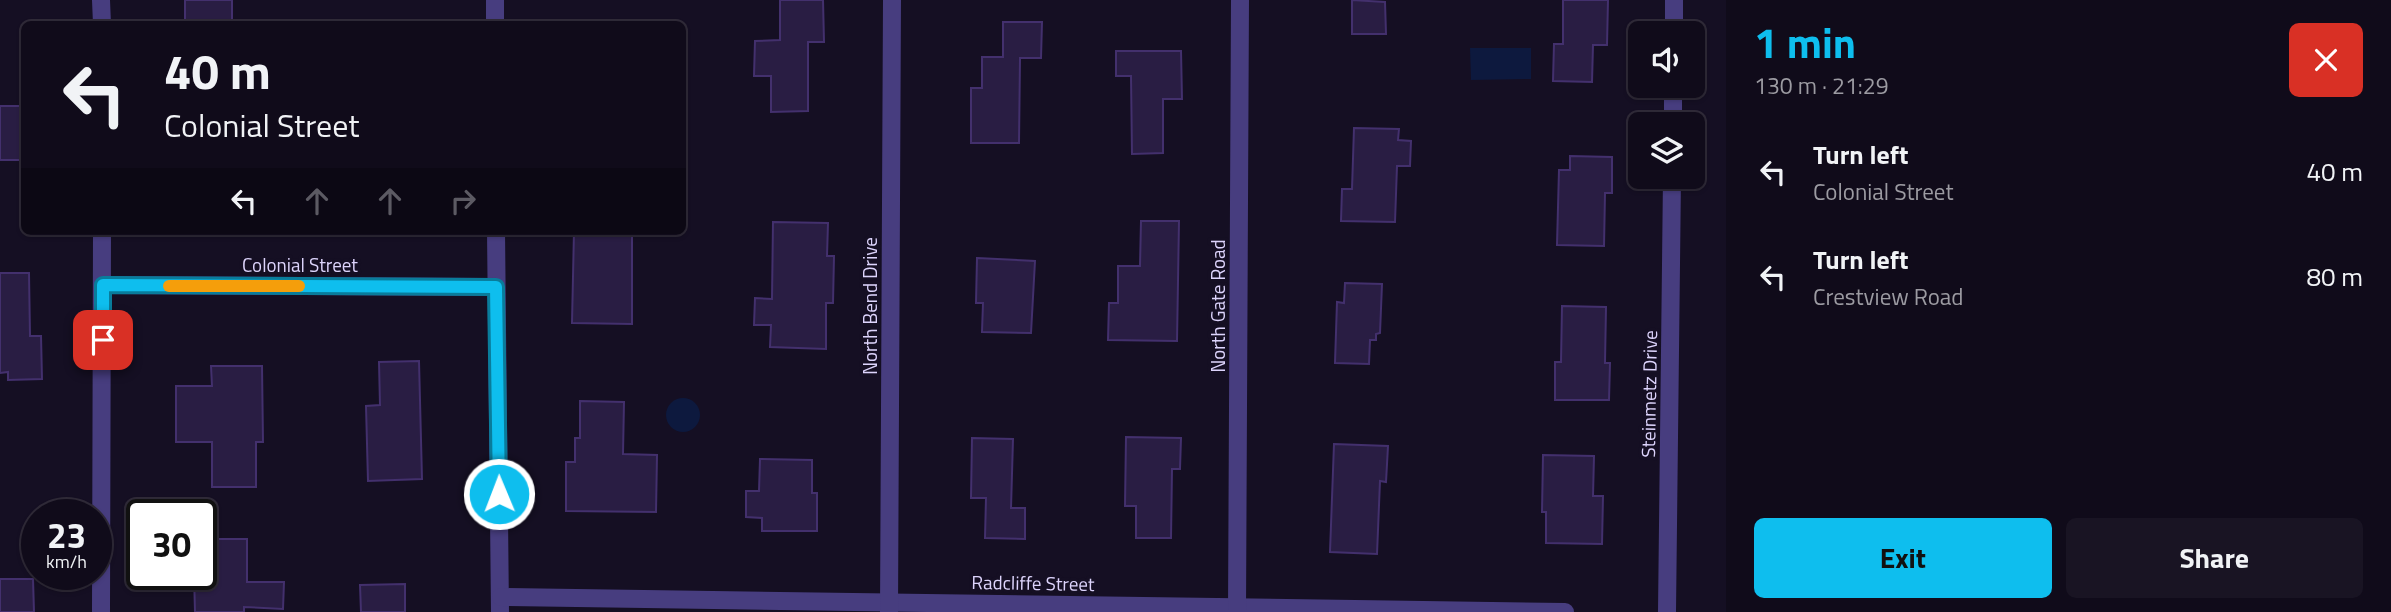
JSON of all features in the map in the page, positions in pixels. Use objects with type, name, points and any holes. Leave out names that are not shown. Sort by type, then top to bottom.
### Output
[{"type":"street","points":[[102,0],[102,21]]},
{"type":"street","points":[[495,0],[495,21]]},
{"type":"street","name":"North Bend Drive","points":[[889,607],[892,0]]},
{"type":"street","name":"North Gate Road","points":[[1237,610],[1240,0]]},
{"type":"street","points":[[1674,0],[1674,21]]},
{"type":"street","name":"Steinmetz Drive","points":[[1667,612],[1672,189]]},
{"type":"street","points":[[102,235],[102,612]]},
{"type":"street","points":[[496,235],[500,605]]},
{"type":"street","name":"Colonial Street","points":[[103,285],[496,287]]},
{"type":"street","name":"Radcliffe Street","points":[[500,605],[1566,612]]},
{"type":"water","points":[[1470,48],[1531,48],[1531,79],[1471,80]]},
{"type":"water","points":[[683,398],[695,403],[700,415],[695,427],[683,432],[671,427],[666,415],[671,403]]},
{"type":"building","points":[[185,0],[232,0],[232,21],[185,21]]},
{"type":"building","points":[[780,0],[823,0],[824,42],[808,42],[808,111],[771,112],[771,76],[754,76],[755,41],[780,40]]},
{"type":"building","points":[[1352,0],[1385,2],[1386,34],[1352,34]]},
{"type":"building","points":[[1563,0],[1608,0],[1607,45],[1593,45],[1592,82],[1553,81],[1554,44],[1563,44]]},
{"type":"building","points":[[1003,22],[1042,22],[1041,58],[1020,58],[1019,143],[971,143],[971,88],[982,88],[982,57],[1003,57]]},
{"type":"building","points":[[1116,51],[1181,51],[1182,99],[1163,99],[1163,153],[1132,154],[1131,76],[1116,76]]},
{"type":"building","points":[[0,106],[21,106],[21,160],[0,160]]},
{"type":"building","points":[[1354,128],[1399,129],[1398,140],[1411,141],[1410,166],[1397,166],[1395,222],[1341,221],[1342,189],[1352,189]]},
{"type":"building","points":[[1570,156],[1612,157],[1612,193],[1605,193],[1604,246],[1557,245],[1559,170],[1570,170]]},
{"type":"building","points":[[1141,221],[1179,221],[1177,341],[1108,340],[1109,303],[1118,303],[1118,266],[1140,266]]},
{"type":"building","points":[[773,222],[828,223],[827,256],[834,256],[833,303],[826,303],[826,349],[770,347],[771,325],[754,325],[755,298],[772,299]]},
{"type":"building","points":[[574,235],[632,235],[632,324],[572,323]]},
{"type":"building","points":[[977,258],[1035,261],[1031,333],[982,332],[983,303],[976,303]]},
{"type":"building","points":[[0,273],[29,273],[30,336],[41,336],[42,379],[8,380],[8,372],[0,373]]},
{"type":"building","points":[[1345,283],[1382,284],[1380,333],[1376,334],[1376,340],[1370,340],[1369,364],[1335,363],[1337,302],[1344,303]]},
{"type":"building","points":[[1562,306],[1606,307],[1605,363],[1610,363],[1609,400],[1555,400],[1555,362],[1561,362]]},
{"type":"building","points":[[419,361],[422,479],[368,481],[366,406],[380,405],[379,362]]},
{"type":"building","points":[[211,366],[262,366],[263,442],[256,442],[256,487],[212,487],[212,442],[176,442],[176,386],[212,386]]},
{"type":"building","points":[[580,401],[624,402],[623,454],[657,455],[656,512],[566,511],[566,462],[575,462],[575,438],[580,438]]},
{"type":"building","points":[[1126,437],[1181,438],[1180,469],[1172,469],[1171,538],[1136,538],[1136,506],[1125,506]]},
{"type":"building","points":[[972,438],[1013,439],[1011,508],[1025,508],[1025,539],[985,538],[986,498],[971,498]]},
{"type":"building","points":[[1334,444],[1388,446],[1386,482],[1380,481],[1377,554],[1330,552]]},
{"type":"building","points":[[1543,455],[1594,456],[1593,496],[1603,496],[1602,544],[1546,543],[1546,512],[1542,512]]},
{"type":"building","points":[[760,459],[812,460],[812,493],[817,493],[817,531],[762,531],[762,518],[746,517],[746,491],[759,491]]},
{"type":"building","points":[[217,539],[247,539],[247,582],[284,582],[283,609],[244,607],[244,612],[195,612],[194,590],[217,590]]},
{"type":"building","points":[[0,579],[21,579],[21,590],[33,590],[34,612],[0,612]]},
{"type":"building","points":[[405,584],[405,612],[361,612],[360,585]]},
{"type":"slow traffic","points":[[169,286],[299,286]]},
{"type":"route","points":[[103,340],[103,285],[496,287],[499,494]]}]
